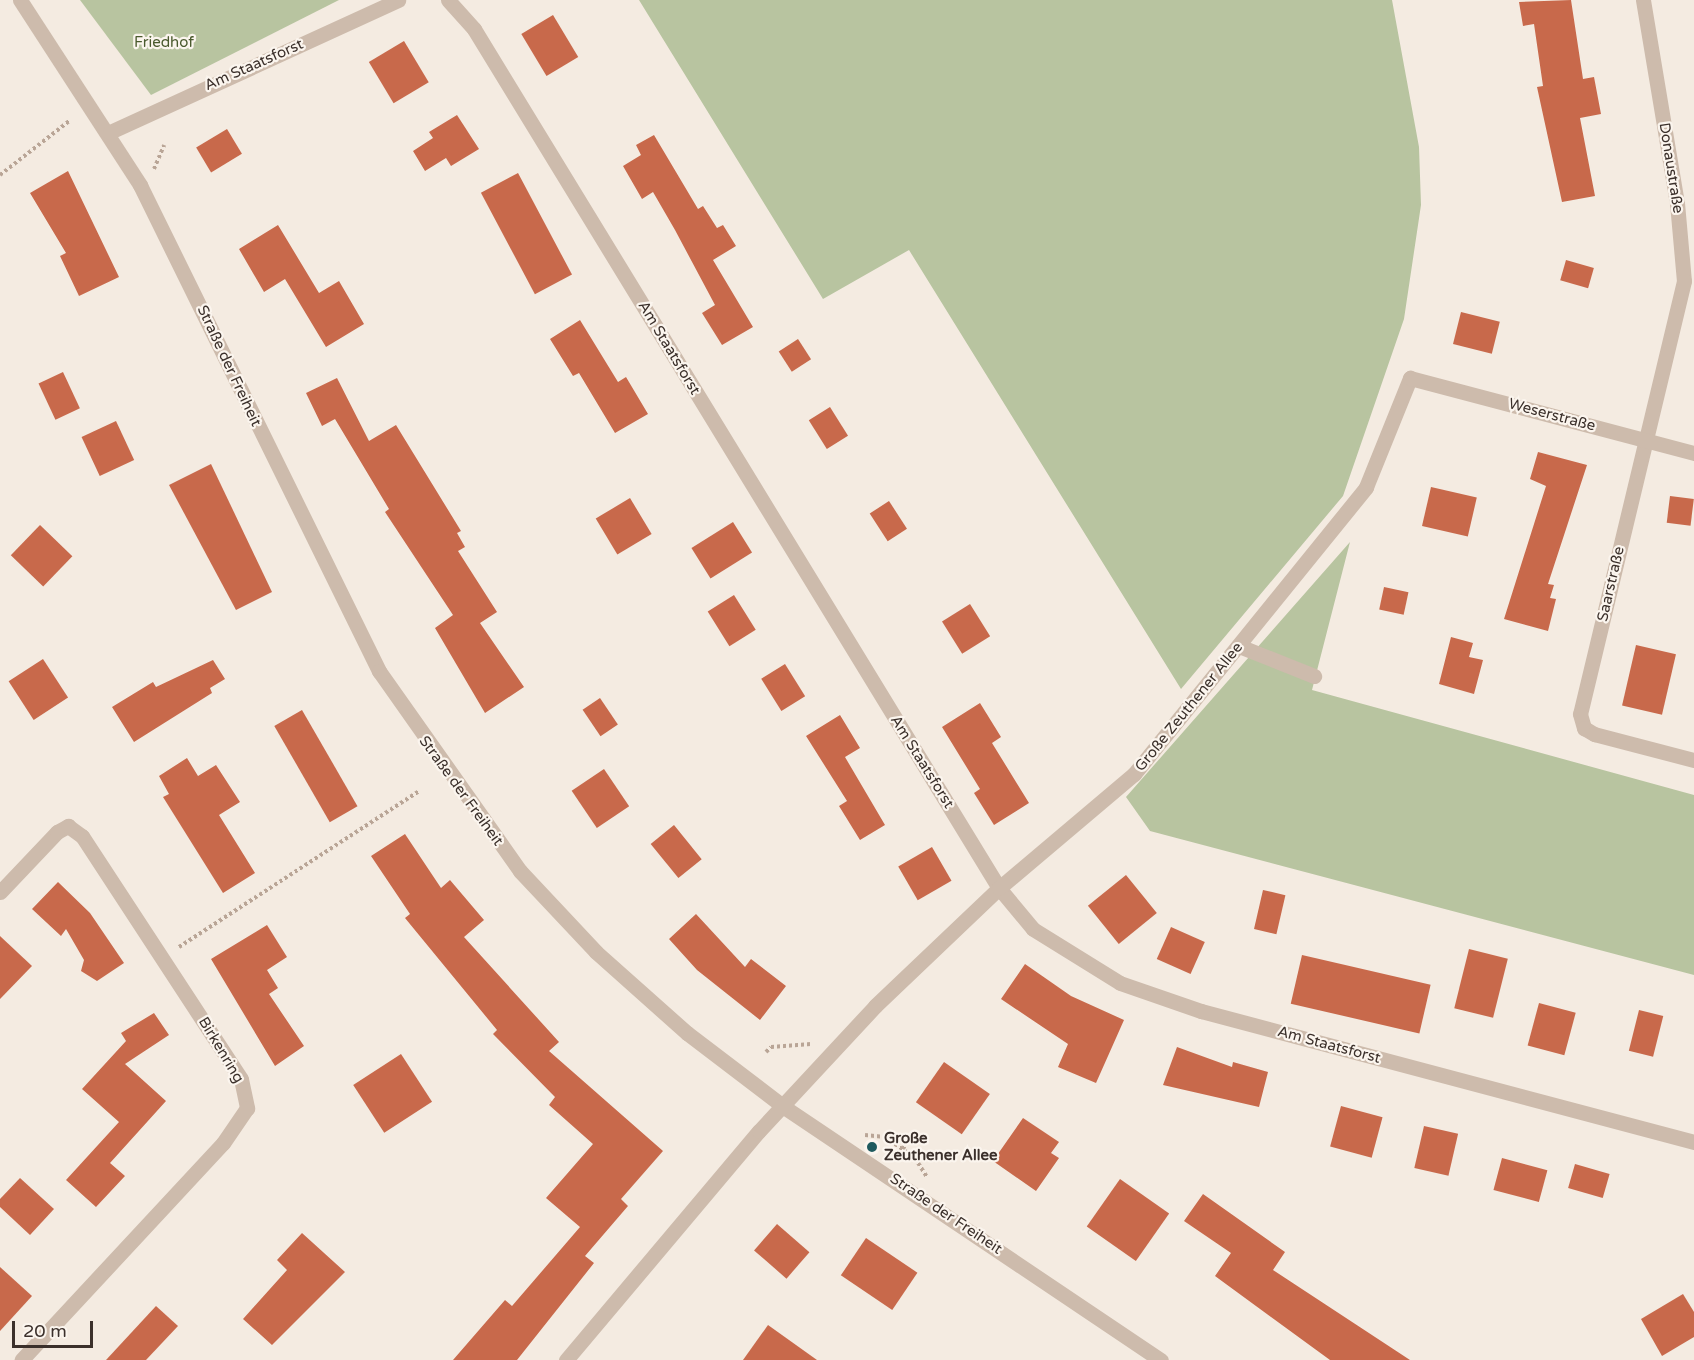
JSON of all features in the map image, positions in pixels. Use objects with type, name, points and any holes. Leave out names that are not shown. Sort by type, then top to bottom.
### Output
[{"type":"street","name":"Straße der Freiheit","points":[[20,0],[110,132],[167,235],[355,629],[437,760],[520,871],[596,952],[687,1033],[784,1107],[1161,1360]]},
{"type":"street","name":"Am Staatsforst","points":[[110,132],[398,0]]},
{"type":"street","name":"Am Staatsforst","points":[[448,0],[461,8],[999,888],[1032,929],[1120,983],[1201,1011],[1694,1142]]},
{"type":"street","name":"Donaustraße","points":[[1643,0],[1685,260],[1676,320],[1646,440]]},
{"type":"street","name":"Große Zeuthener Allee","points":[[566,1360],[830,1055],[999,888],[1134,774],[1366,487],[1410,378]]},
{"type":"street","name":"Weserstraße","points":[[1410,378],[1694,453]]},
{"type":"street","name":"Saarstraße","points":[[1646,440],[1580,714],[1584,728],[1694,760]]},
{"type":"street","points":[[1239,646],[1314,676]]},
{"type":"street","name":"Birkenring","points":[[0,892],[68,826],[82,836],[242,1079],[247,1108],[225,1141],[21,1360]]},
{"type":"path","points":[[0,175],[69,121]]},
{"type":"path","points":[[159,182],[153,171],[164,145]]},
{"type":"path","points":[[163,957],[419,791]]},
{"type":"path","points":[[766,1053],[771,1047],[817,1044],[830,1055]]},
{"type":"path","points":[[853,1134],[885,1137],[903,1149],[932,1184]]},
{"type":"path","points":[[895,1161],[906,1144]]},
{"type":"green space","name":"Friedhof","points":[[80,0],[339,0],[151,95]]},
{"type":"green space","points":[[639,0],[1392,0],[1419,147],[1421,205],[1404,319],[1343,496],[1181,689],[909,250],[823,299]]},
{"type":"green space","points":[[1350,542],[1312,690],[1694,795],[1694,975],[1150,831],[1126,797]]},
{"type":"building","points":[[1571,0],[1583,79],[1594,77],[1601,114],[1580,118],[1595,196],[1562,202],[1537,87],[1543,86],[1534,24],[1523,26],[1519,2]]},
{"type":"building","points":[[553,15],[578,57],[547,76],[521,34]]},
{"type":"building","points":[[404,41],[429,82],[394,103],[369,62]]},
{"type":"building","points":[[457,115],[479,149],[451,166],[446,158],[425,171],[413,151],[433,138],[429,132]]},
{"type":"building","points":[[227,129],[242,154],[211,172],[196,148]]},
{"type":"building","points":[[654,135],[698,209],[703,206],[717,228],[723,225],[736,246],[713,260],[753,327],[722,345],[702,313],[715,305],[675,230],[653,192],[642,199],[623,166],[641,155],[636,145]]},
{"type":"building","points":[[68,171],[119,277],[79,296],[60,256],[66,253],[30,193]]},
{"type":"building","points":[[518,173],[572,275],[535,294],[481,193]]},
{"type":"building","points":[[278,225],[319,293],[339,281],[364,324],[326,347],[285,279],[264,292],[239,249]]},
{"type":"building","points":[[1566,260],[1594,268],[1588,288],[1560,280]]},
{"type":"building","points":[[1461,312],[1500,322],[1492,354],[1453,344]]},
{"type":"building","points":[[580,320],[618,382],[626,377],[648,414],[615,433],[579,373],[573,376],[550,339]]},
{"type":"building","points":[[798,339],[811,359],[792,372],[779,352]]},
{"type":"building","points":[[63,372],[80,408],[55,420],[39,383]]},
{"type":"building","points":[[337,378],[369,441],[396,425],[461,531],[457,533],[465,547],[458,551],[497,612],[480,623],[524,687],[485,713],[435,628],[453,615],[385,512],[389,509],[335,419],[322,426],[306,393]]},
{"type":"building","points":[[830,407],[848,436],[827,449],[809,420]]},
{"type":"building","points":[[116,421],[134,460],[100,476],[82,437]]},
{"type":"building","points":[[1538,452],[1587,465],[1548,584],[1554,585],[1550,598],[1556,599],[1548,631],[1504,619],[1546,486],[1530,479]]},
{"type":"building","points":[[211,464],[272,592],[236,610],[169,485]]},
{"type":"building","points":[[1431,487],[1477,498],[1468,537],[1422,526]]},
{"type":"building","points":[[1670,496],[1694,499],[1691,526],[1667,523]]},
{"type":"building","points":[[630,498],[652,534],[617,555],[596,519]]},
{"type":"building","points":[[889,501],[907,529],[888,541],[870,514]]},
{"type":"building","points":[[733,522],[752,553],[711,578],[691,548]]},
{"type":"building","points":[[40,525],[72,556],[43,586],[11,555]]},
{"type":"building","points":[[1384,587],[1408,592],[1404,615],[1379,609]]},
{"type":"building","points":[[734,595],[756,630],[729,646],[708,611]]},
{"type":"building","points":[[970,604],[990,636],[962,654],[942,621]]},
{"type":"building","points":[[1451,637],[1473,643],[1469,657],[1483,660],[1474,694],[1439,684]]},
{"type":"building","points":[[1636,645],[1676,654],[1662,715],[1622,705]]},
{"type":"building","points":[[43,659],[68,698],[34,720],[9,681]]},
{"type":"building","points":[[213,660],[225,679],[210,688],[212,693],[134,742],[112,707],[153,682],[156,687]]},
{"type":"building","points":[[785,664],[805,696],[781,711],[761,679]]},
{"type":"building","points":[[600,698],[618,725],[600,736],[583,710]]},
{"type":"building","points":[[980,703],[1001,737],[992,743],[1029,803],[994,825],[974,793],[980,789],[942,727]]},
{"type":"building","points":[[302,710],[358,806],[330,822],[274,726]]},
{"type":"building","points":[[840,715],[860,748],[845,757],[885,825],[860,840],[839,806],[847,801],[806,736]]},
{"type":"building","points":[[187,758],[198,776],[216,765],[240,802],[219,815],[255,873],[223,893],[163,797],[169,794],[159,776]]},
{"type":"building","points":[[604,769],[629,806],[597,828],[572,791]]},
{"type":"building","points":[[674,825],[702,859],[678,878],[651,844]]},
{"type":"building","points":[[405,834],[441,888],[450,880],[484,920],[464,937],[559,1042],[549,1051],[663,1151],[621,1199],[628,1206],[585,1256],[594,1263],[517,1360],[453,1360],[505,1300],[512,1306],[580,1227],[546,1198],[593,1144],[549,1105],[555,1097],[493,1034],[497,1030],[405,918],[410,914],[371,856]]},
{"type":"building","points":[[932,847],[951,881],[918,900],[898,866]]},
{"type":"building","points":[[1126,875],[1157,913],[1119,944],[1088,906]]},
{"type":"building","points":[[58,882],[90,913],[124,963],[97,981],[81,971],[84,960],[66,929],[61,936],[32,909]]},
{"type":"building","points":[[1263,890],[1285,895],[1276,934],[1254,929]]},
{"type":"building","points":[[696,914],[745,967],[751,959],[786,986],[760,1020],[697,970],[669,939]]},
{"type":"building","points":[[267,925],[287,957],[267,970],[278,988],[269,994],[304,1046],[275,1066],[211,959]]},
{"type":"building","points":[[1171,927],[1205,942],[1191,974],[1157,959]]},
{"type":"building","points":[[0,936],[32,966],[0,999]]},
{"type":"building","points":[[1469,949],[1508,959],[1493,1018],[1454,1008]]},
{"type":"building","points":[[1302,955],[1431,985],[1419,1033],[1291,1004]]},
{"type":"building","points":[[1025,964],[1071,996],[1124,1020],[1096,1083],[1058,1067],[1068,1044],[1001,999]]},
{"type":"building","points":[[1539,1003],[1576,1013],[1564,1055],[1528,1046]]},
{"type":"building","points":[[1639,1010],[1663,1016],[1653,1057],[1629,1051]]},
{"type":"building","points":[[154,1013],[169,1035],[125,1064],[166,1101],[110,1163],[125,1176],[96,1207],[66,1180],[119,1122],[82,1089],[126,1041],[121,1033]]},
{"type":"building","points":[[1177,1047],[1232,1067],[1233,1062],[1268,1072],[1259,1107],[1163,1085]]},
{"type":"building","points":[[401,1054],[432,1102],[384,1133],[353,1085]]},
{"type":"building","points":[[944,1062],[990,1094],[962,1134],[916,1102]]},
{"type":"building","points":[[1341,1106],[1383,1117],[1372,1158],[1330,1147]]},
{"type":"building","points":[[1023,1118],[1059,1142],[1051,1153],[1059,1158],[1036,1191],[993,1161]]},
{"type":"building","points":[[1424,1126],[1458,1134],[1448,1176],[1414,1168]]},
{"type":"building","points":[[1502,1158],[1547,1170],[1539,1202],[1493,1190]]},
{"type":"building","points":[[1575,1164],[1610,1174],[1603,1198],[1568,1188]]},
{"type":"building","points":[[20,1178],[54,1209],[30,1235],[0,1207],[0,1199]]},
{"type":"building","points":[[1120,1179],[1169,1213],[1136,1261],[1087,1227]]},
{"type":"building","points":[[1203,1194],[1285,1252],[1273,1270],[1410,1360],[1330,1360],[1215,1276],[1231,1253],[1184,1221]]},
{"type":"building","points":[[777,1224],[809,1252],[786,1279],[754,1250]]},
{"type":"building","points":[[302,1233],[345,1272],[272,1345],[243,1319],[287,1270],[277,1260]]},
{"type":"building","points":[[866,1238],[917,1273],[892,1310],[841,1275]]},
{"type":"building","points":[[0,1267],[32,1296],[0,1331]]},
{"type":"building","points":[[1683,1294],[1694,1312],[1694,1337],[1662,1356],[1641,1319]]},
{"type":"building","points":[[156,1306],[178,1326],[146,1360],[106,1360]]},
{"type":"building","points":[[768,1325],[817,1360],[743,1360]]},
{"type":"place","name":"Große Zeuthener Allee","points":[[872,1147]]}]
